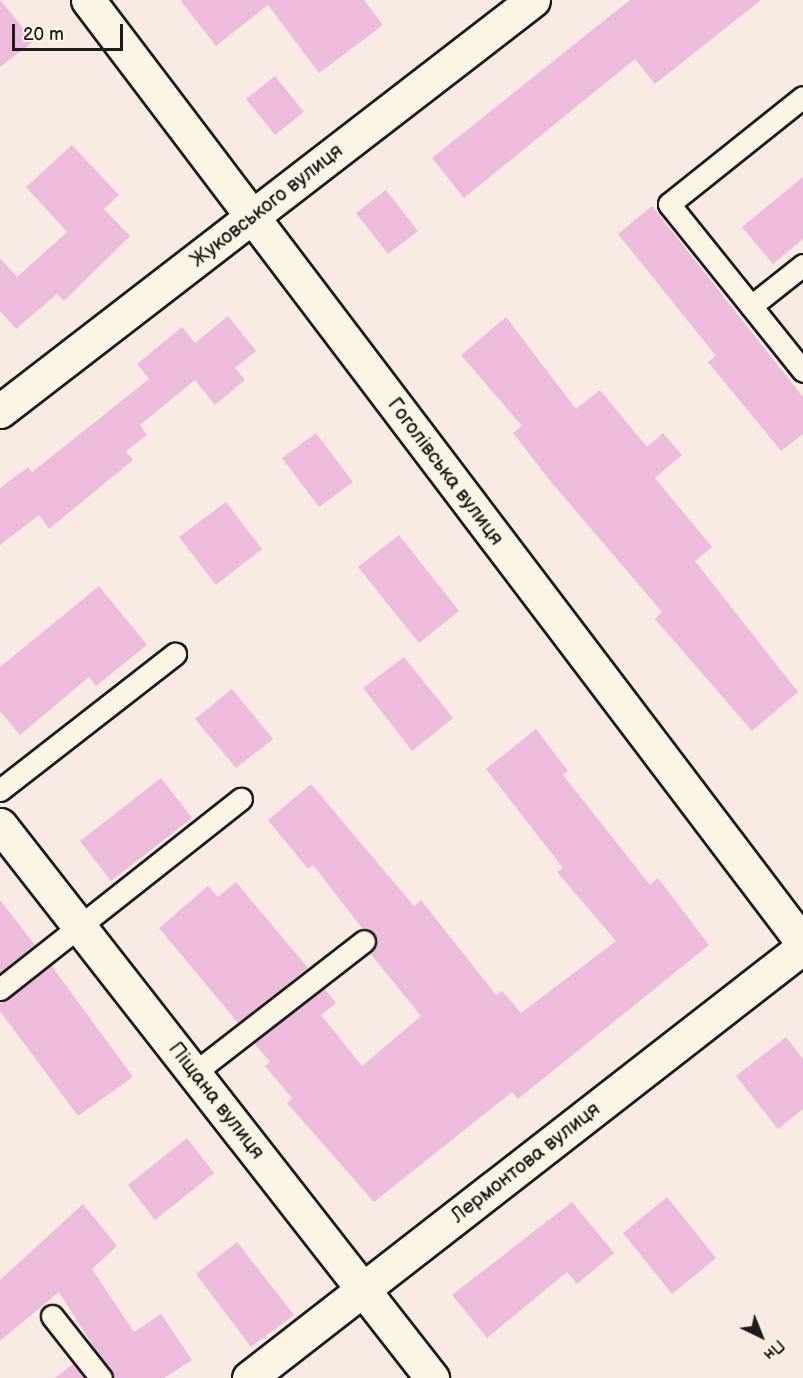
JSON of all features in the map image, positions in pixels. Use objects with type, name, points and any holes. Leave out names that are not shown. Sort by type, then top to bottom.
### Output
[{"type":"street","name":"Гоголівська вулиця","points":[[88,0],[803,945]]},
{"type":"street","name":"Жуковського вулиця","points":[[0,411],[533,0]]},
{"type":"street","name":"Піщана вулиця","points":[[0,825],[432,1378]]},
{"type":"street","name":"Лермонтова вулиця","points":[[249,1378],[803,945]]},
{"type":"lane","points":[[803,97],[669,204],[803,371]]},
{"type":"lane","points":[[751,306],[803,265]]},
{"type":"lane","points":[[0,790],[175,654]]},
{"type":"lane","points":[[0,989],[241,799]]},
{"type":"lane","points":[[194,1073],[364,941]]},
{"type":"lane","points":[[52,1316],[101,1378]]},
{"type":"building","points":[[0,0],[34,41],[0,67]]},
{"type":"building","points":[[180,0],[364,0],[383,25],[319,73],[268,5],[216,46]]},
{"type":"building","points":[[630,0],[761,0],[655,84],[635,59],[464,198],[432,158]]},
{"type":"building","points":[[275,76],[304,112],[275,135],[246,99]]},
{"type":"building","points":[[72,145],[119,195],[104,209],[130,236],[64,301],[57,294],[16,329],[0,311],[0,258],[17,277],[67,232],[26,187]]},
{"type":"building","points":[[803,177],[803,239],[773,264],[742,227]]},
{"type":"building","points":[[386,190],[418,231],[388,254],[356,213]]},
{"type":"building","points":[[652,206],[803,397],[803,434],[781,451],[708,362],[716,356],[618,234]]},
{"type":"building","points":[[228,316],[256,351],[235,368],[245,380],[215,405],[195,380],[140,425],[147,435],[126,451],[133,460],[49,529],[39,515],[0,545],[0,488],[28,467],[32,472],[149,379],[137,364],[182,327],[195,343]]},
{"type":"building","points":[[506,317],[576,409],[600,390],[647,447],[663,433],[682,455],[655,478],[712,547],[695,561],[798,692],[752,731],[655,619],[662,612],[552,483],[513,433],[522,426],[461,355]]},
{"type":"building","points":[[316,433],[353,482],[319,507],[282,458]]},
{"type":"building","points":[[226,502],[262,549],[216,585],[179,537]]},
{"type":"building","points":[[399,535],[459,611],[419,643],[358,567]]},
{"type":"building","points":[[99,586],[147,645],[96,686],[89,677],[20,735],[0,711],[0,667]]},
{"type":"building","points":[[404,657],[453,718],[412,751],[363,688]]},
{"type":"building","points":[[232,689],[273,739],[236,768],[195,719]]},
{"type":"building","points":[[536,729],[568,771],[563,775],[650,885],[658,878],[709,945],[518,1099],[512,1092],[374,1202],[287,1103],[292,1098],[265,1066],[270,1062],[254,1043],[324,988],[336,1003],[321,1015],[362,1066],[421,1016],[370,953],[377,947],[374,934],[362,928],[313,865],[308,869],[268,820],[311,784],[414,906],[421,900],[496,995],[502,991],[521,1013],[616,941],[557,872],[563,868],[486,769]]},
{"type":"building","points":[[161,778],[192,818],[111,881],[80,841]]},
{"type":"building","points":[[236,882],[308,968],[238,1023],[159,928],[208,886],[218,897]]},
{"type":"building","points":[[0,900],[35,945],[0,973]]},
{"type":"building","points":[[51,965],[133,1077],[78,1116],[0,1011],[0,1001]]},
{"type":"building","points":[[786,1037],[803,1059],[803,1109],[778,1129],[736,1076]]},
{"type":"building","points":[[187,1138],[214,1173],[155,1220],[128,1185]]},
{"type":"building","points":[[667,1197],[716,1258],[672,1294],[623,1233]]},
{"type":"building","points":[[572,1202],[614,1253],[577,1284],[567,1272],[487,1338],[452,1295]]},
{"type":"building","points":[[83,1204],[117,1246],[92,1269],[134,1332],[161,1314],[192,1360],[164,1378],[113,1378],[59,1292],[0,1341],[0,1280]]},
{"type":"building","points":[[237,1242],[294,1315],[251,1347],[196,1274]]},
{"type":"building","points":[[73,1364],[85,1378],[55,1378]]}]
